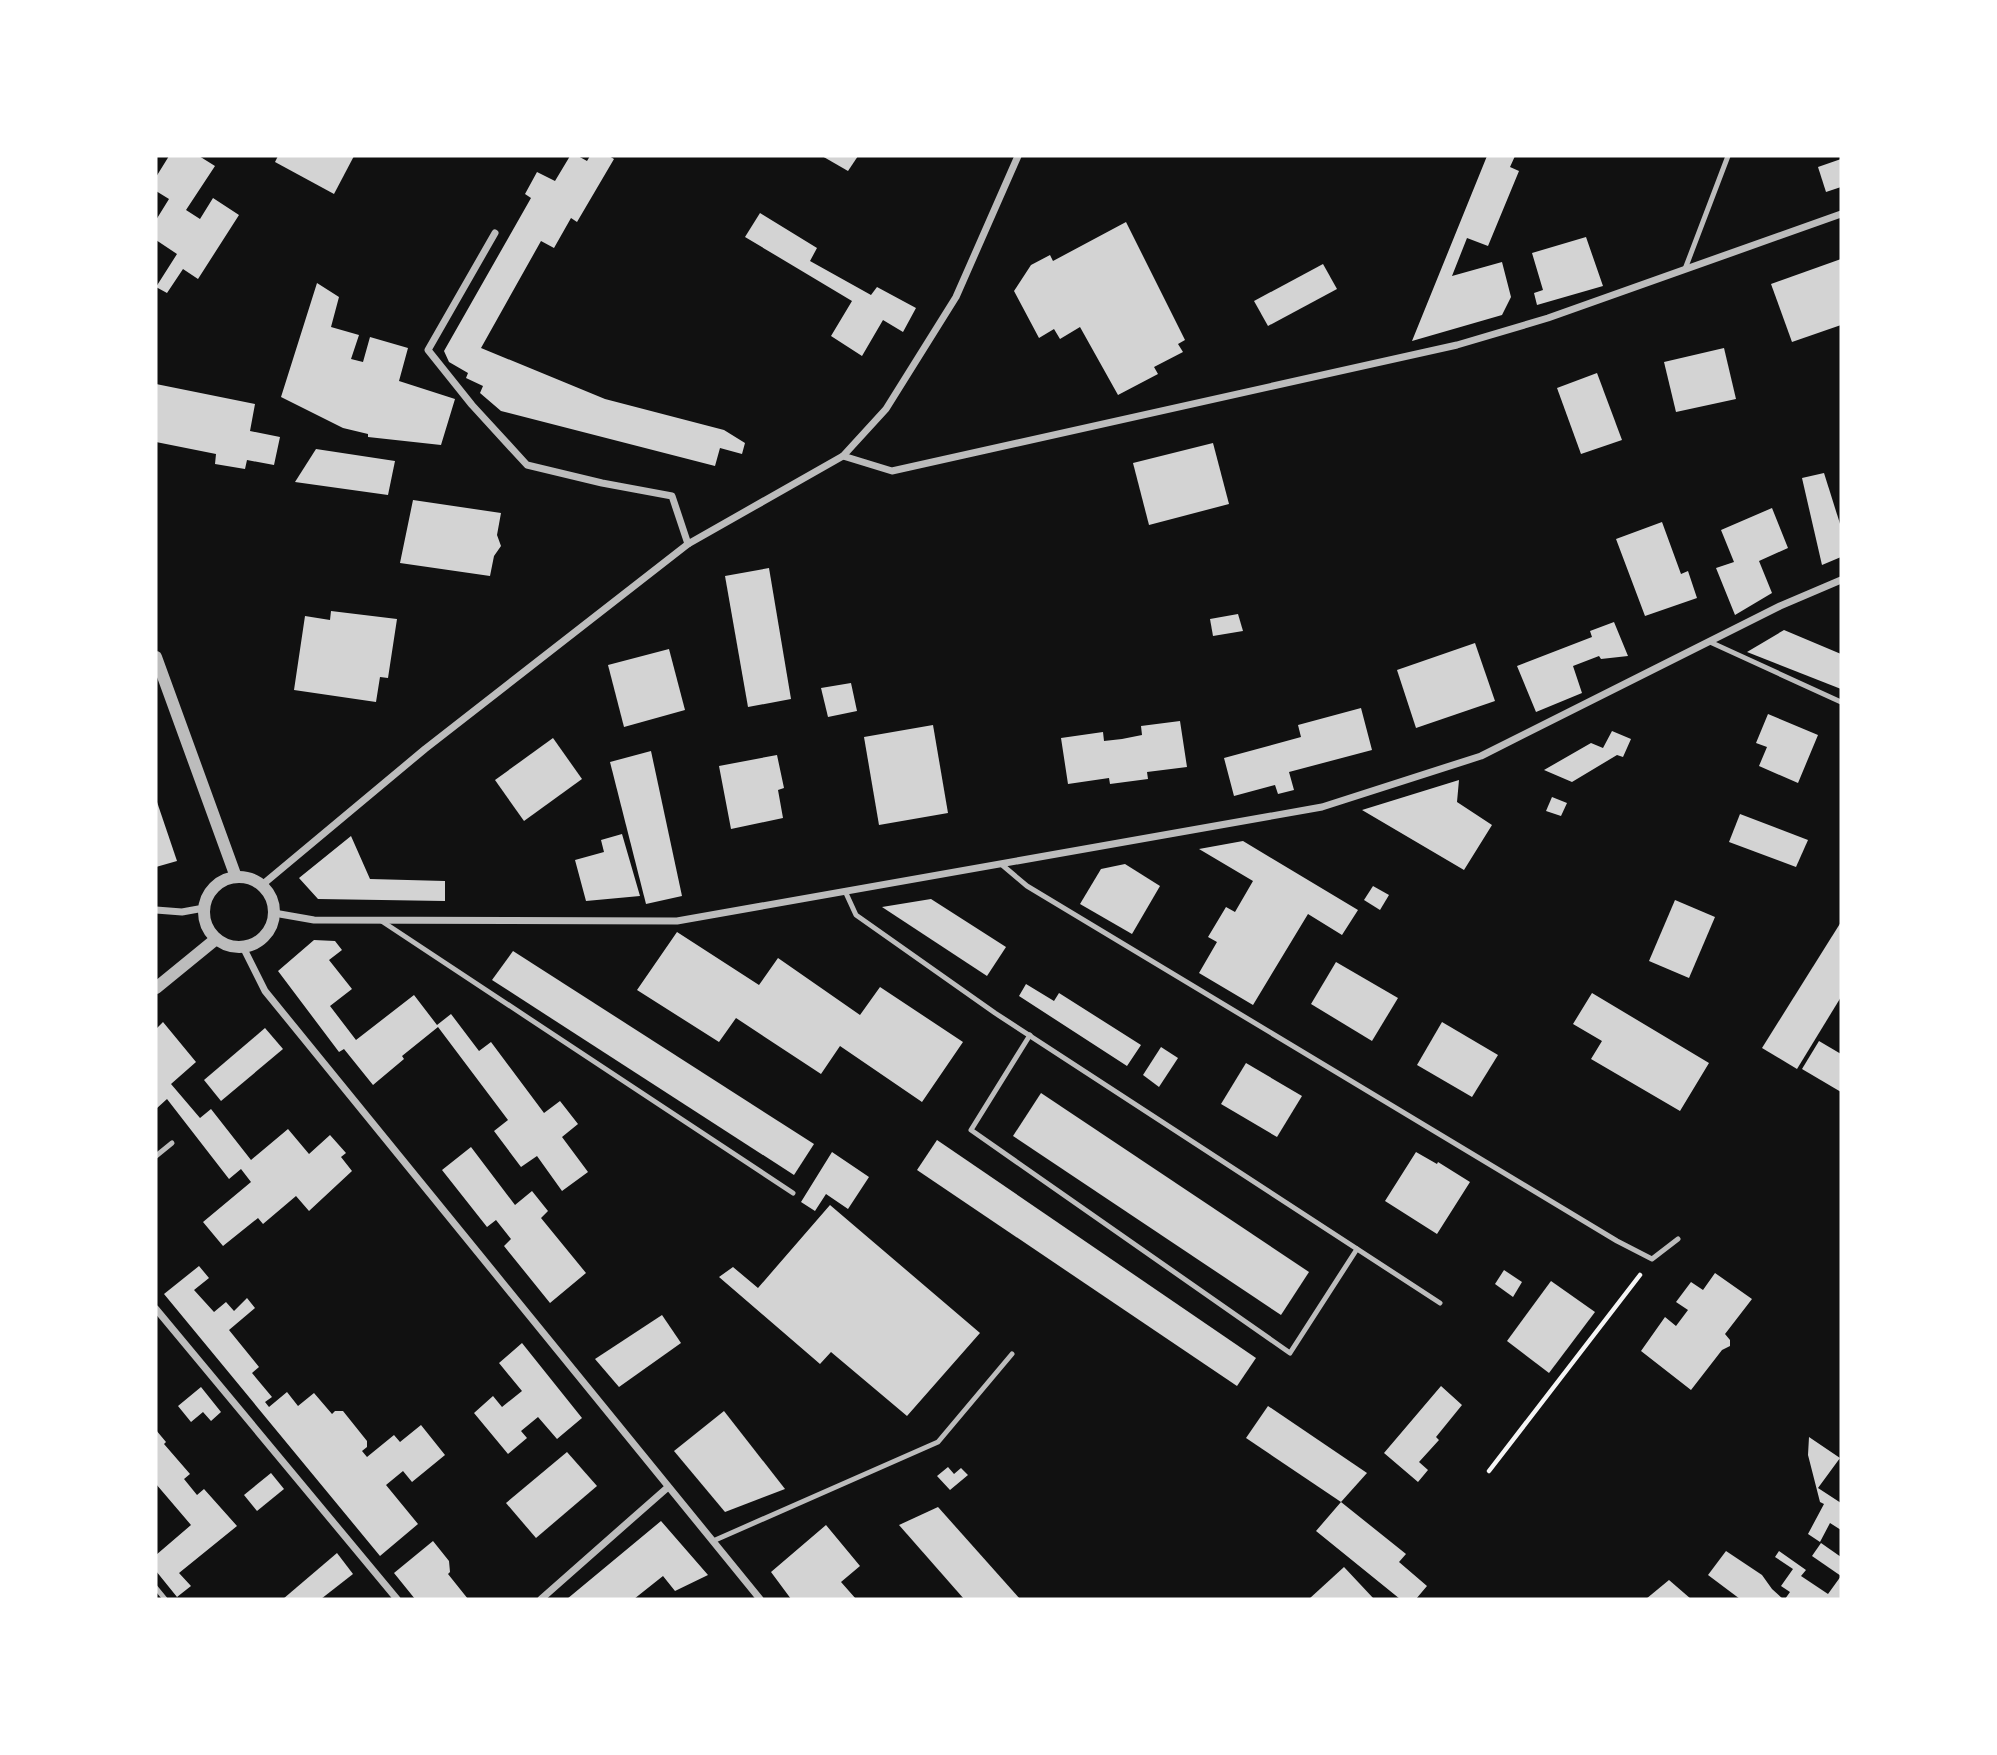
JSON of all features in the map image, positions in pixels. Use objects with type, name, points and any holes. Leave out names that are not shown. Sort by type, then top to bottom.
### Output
[{"type":"street","points":[[262,885],[425,749],[688,544],[843,456],[886,409],[956,297],[1018,156]]},
{"type":"street","points":[[843,456],[892,471],[1457,345],[1548,317],[1841,214]]},
{"type":"street","points":[[495,233],[428,350],[472,405],[527,465],[672,496],[688,544]]},
{"type":"street","points":[[274,914],[314,920],[677,921],[1322,807],[1481,757],[1780,607],[1841,580]]},
{"type":"street","points":[[156,657],[236,877]]},
{"type":"street","points":[[236,877],[250,879],[262,885],[271,898],[274,914],[270,929],[259,941],[243,947],[224,944],[216,939],[208,930],[204,919],[204,908],[214,886],[236,877]]},
{"type":"street","points":[[156,910],[182,912],[204,908]]},
{"type":"street","points":[[156,988],[216,939]]},
{"type":"street","points":[[243,947],[265,991],[760,1599]]},
{"type":"street","points":[[156,1309],[397,1599]]},
{"type":"street","points":[[541,1599],[668,1487]]},
{"type":"lane","points":[[1685,269],[1728,156]]},
{"type":"lane","points":[[1710,642],[1841,702]]},
{"type":"lane","points":[[1001,864],[1027,886],[1617,1241],[1652,1259],[1678,1239]]},
{"type":"lane","points":[[845,891],[856,915],[1030,1035],[1440,1303]]},
{"type":"lane","points":[[380,920],[793,1193]]},
{"type":"lane","points":[[1030,1035],[971,1130],[1290,1353],[1357,1249]]},
{"type":"lane","points":[[156,1156],[172,1143]]},
{"type":"lane","points":[[713,1541],[938,1442],[1012,1354]]},
{"type":"lane","points":[[156,1588],[165,1599]]},
{"type":"path","points":[[1489,1471],[1652,1259]]},
{"type":"building","points":[[169,156],[199,156],[215,166],[186,210],[200,219],[213,198],[239,215],[198,279],[183,269],[167,293],[156,287],[177,254],[156,240],[156,220],[169,199],[156,191],[156,177]]},
{"type":"building","points":[[278,156],[354,156],[334,194],[275,162]]},
{"type":"building","points":[[570,156],[578,156],[587,161],[590,156],[609,156],[614,159],[577,222],[571,218],[554,248],[541,241],[481,348],[605,399],[724,430],[745,443],[742,454],[720,448],[715,466],[501,411],[480,393],[483,386],[466,378],[468,373],[449,362],[444,351],[531,198],[525,194],[537,172],[555,181]]},
{"type":"building","points":[[822,156],[858,156],[848,171]]},
{"type":"building","points":[[1487,156],[1515,156],[1510,167],[1519,171],[1488,246],[1467,238],[1452,276],[1502,262],[1511,297],[1502,315],[1412,341]]},
{"type":"building","points":[[1841,159],[1841,187],[1826,192],[1818,167]]},
{"type":"building","points":[[760,213],[817,248],[810,261],[871,295],[877,287],[916,308],[903,332],[883,320],[862,356],[831,336],[852,301],[745,237]]},
{"type":"building","points":[[1126,222],[1185,340],[1178,344],[1183,352],[1154,367],[1158,374],[1118,395],[1080,327],[1060,339],[1054,329],[1039,338],[1014,291],[1031,265],[1050,255],[1053,261]]},
{"type":"building","points":[[1586,237],[1603,286],[1537,305],[1534,293],[1543,290],[1532,253]]},
{"type":"building","points":[[1841,259],[1841,325],[1792,342],[1771,284]]},
{"type":"building","points":[[1323,264],[1337,289],[1268,326],[1254,301]]},
{"type":"building","points":[[317,283],[339,297],[331,327],[359,335],[351,359],[363,362],[370,337],[408,348],[399,381],[455,399],[441,445],[368,437],[368,434],[343,428],[281,397]]},
{"type":"building","points":[[1724,348],[1736,399],[1676,412],[1664,362]]},
{"type":"building","points":[[1597,373],[1622,440],[1581,454],[1557,388]]},
{"type":"building","points":[[156,384],[255,404],[250,431],[280,437],[274,465],[247,460],[245,469],[215,464],[216,454],[156,442]]},
{"type":"building","points":[[1213,443],[1229,504],[1149,525],[1133,463]]},
{"type":"building","points":[[316,449],[395,461],[388,495],[295,482]]},
{"type":"building","points":[[1824,473],[1841,527],[1841,557],[1822,565],[1802,478]]},
{"type":"building","points":[[413,500],[501,513],[497,535],[501,546],[494,556],[490,576],[400,563]]},
{"type":"building","points":[[1772,508],[1788,548],[1759,561],[1772,593],[1735,615],[1716,568],[1734,562],[1721,530]]},
{"type":"building","points":[[1662,522],[1681,574],[1688,571],[1697,598],[1645,616],[1616,539]]},
{"type":"building","points":[[769,568],[791,699],[748,707],[725,576]]},
{"type":"building","points":[[331,611],[397,619],[388,678],[380,677],[376,702],[294,690],[305,616],[330,620]]},
{"type":"building","points":[[1238,614],[1243,631],[1213,636],[1210,619]]},
{"type":"building","points":[[1614,622],[1628,656],[1601,659],[1599,656],[1573,666],[1582,693],[1536,712],[1517,666],[1592,637],[1590,631]]},
{"type":"building","points":[[1784,630],[1841,654],[1841,689],[1747,652]]},
{"type":"building","points":[[1475,643],[1495,701],[1416,728],[1397,670]]},
{"type":"building","points":[[669,649],[685,710],[624,727],[608,665]]},
{"type":"building","points":[[851,683],[857,711],[828,717],[821,688]]},
{"type":"building","points":[[1361,708],[1372,750],[1289,772],[1294,790],[1278,794],[1275,785],[1234,796],[1224,758],[1301,737],[1298,725]]},
{"type":"building","points":[[1768,714],[1818,735],[1798,783],[1759,766],[1767,747],[1756,743]]},
{"type":"building","points":[[1180,721],[1187,767],[1147,772],[1148,779],[1110,784],[1109,778],[1068,784],[1061,738],[1103,732],[1104,741],[1122,739],[1142,735],[1141,726]]},
{"type":"building","points":[[933,725],[948,813],[879,825],[864,737]]},
{"type":"building","points":[[1612,731],[1631,739],[1623,757],[1617,755],[1572,782],[1544,770],[1591,743],[1603,748]]},
{"type":"building","points":[[553,738],[582,779],[524,821],[495,780]]},
{"type":"building","points":[[651,751],[682,896],[646,904],[610,762]]},
{"type":"building","points":[[777,755],[784,788],[778,790],[783,818],[731,829],[719,766]]},
{"type":"building","points":[[1459,780],[1457,802],[1492,825],[1464,870],[1362,810]]},
{"type":"building","points":[[1552,797],[1567,803],[1561,816],[1546,811]]},
{"type":"building","points":[[156,799],[177,861],[156,867]]},
{"type":"building","points":[[1740,814],[1808,840],[1796,867],[1729,842]]},
{"type":"building","points":[[622,834],[640,896],[586,901],[575,860],[604,852],[601,840]]},
{"type":"building","points":[[351,836],[370,879],[445,881],[445,901],[318,899],[299,878]]},
{"type":"building","points":[[1243,841],[1358,910],[1342,935],[1308,914],[1253,1005],[1199,973],[1217,942],[1208,937],[1226,907],[1235,912],[1253,881],[1199,849]]},
{"type":"building","points":[[1125,864],[1160,886],[1132,934],[1080,904],[1101,869]]},
{"type":"building","points":[[1373,886],[1389,895],[1380,910],[1364,900]]},
{"type":"building","points":[[931,899],[1006,947],[987,976],[882,907]]},
{"type":"building","points":[[1675,900],[1715,917],[1689,978],[1649,961]]},
{"type":"building","points":[[1841,922],[1841,997],[1797,1069],[1762,1048]]},
{"type":"building","points":[[677,932],[759,985],[778,958],[860,1015],[880,987],[963,1042],[922,1102],[840,1046],[821,1074],[736,1018],[719,1042],[637,990]]},
{"type":"building","points":[[314,940],[335,941],[342,950],[329,960],[352,989],[330,1006],[356,1040],[414,995],[437,1025],[451,1014],[479,1051],[491,1042],[544,1113],[560,1101],[578,1124],[562,1137],[588,1172],[562,1191],[537,1156],[521,1167],[494,1131],[508,1120],[438,1027],[402,1056],[404,1059],[373,1085],[344,1049],[339,1052],[278,971]]},
{"type":"building","points":[[513,951],[814,1144],[794,1175],[492,980]]},
{"type":"building","points":[[1336,962],[1398,998],[1372,1041],[1311,1004]]},
{"type":"building","points":[[1026,984],[1054,1001],[1059,993],[1141,1045],[1127,1066],[1019,996]]},
{"type":"building","points":[[1592,993],[1709,1063],[1680,1111],[1591,1059],[1602,1041],[1573,1024]]},
{"type":"building","points":[[163,1022],[196,1062],[171,1084],[200,1118],[211,1109],[251,1160],[288,1129],[309,1154],[330,1135],[346,1153],[341,1157],[352,1171],[309,1211],[296,1196],[263,1224],[258,1218],[223,1246],[203,1222],[251,1182],[241,1169],[229,1179],[167,1099],[156,1109],[156,1029]]},
{"type":"building","points":[[1442,1022],[1498,1055],[1472,1097],[1417,1065]]},
{"type":"building","points":[[265,1028],[283,1049],[221,1101],[204,1080]]},
{"type":"building","points":[[1819,1041],[1841,1054],[1841,1092],[1802,1069]]},
{"type":"building","points":[[1161,1047],[1178,1058],[1159,1087],[1143,1075]]},
{"type":"building","points":[[1246,1063],[1302,1096],[1277,1137],[1221,1104]]},
{"type":"building","points":[[1041,1093],[1309,1272],[1281,1315],[1013,1136]]},
{"type":"building","points":[[937,1140],[1256,1358],[1237,1386],[917,1170]]},
{"type":"building","points":[[471,1147],[515,1205],[532,1191],[548,1211],[541,1218],[586,1273],[550,1303],[504,1246],[511,1239],[496,1220],[487,1227],[442,1170]]},
{"type":"building","points":[[832,1152],[869,1177],[848,1209],[826,1194],[815,1211],[801,1202]]},
{"type":"building","points":[[1416,1152],[1470,1182],[1437,1234],[1385,1201]]},
{"type":"building","points":[[830,1205],[980,1333],[907,1416],[831,1352],[820,1364],[719,1277],[733,1267],[758,1288]]},
{"type":"building","points":[[199,1266],[209,1278],[194,1290],[214,1312],[226,1302],[234,1311],[247,1298],[255,1308],[229,1330],[259,1367],[252,1373],[272,1397],[265,1402],[269,1407],[287,1392],[298,1406],[314,1393],[332,1414],[335,1411],[343,1411],[367,1441],[367,1447],[362,1451],[367,1457],[394,1435],[400,1442],[421,1425],[445,1455],[412,1482],[403,1471],[386,1485],[418,1524],[380,1556],[164,1294]]},
{"type":"building","points":[[1504,1270],[1522,1282],[1513,1297],[1495,1284]]},
{"type":"building","points":[[1715,1273],[1752,1299],[1725,1334],[1730,1340],[1730,1346],[1722,1350],[1691,1390],[1641,1351],[1665,1317],[1676,1326],[1688,1310],[1676,1302],[1691,1282],[1703,1290]]},
{"type":"building","points":[[1551,1281],[1595,1312],[1549,1373],[1507,1341]]},
{"type":"building","points":[[662,1315],[681,1343],[619,1387],[595,1359]]},
{"type":"building","points":[[522,1343],[582,1418],[557,1439],[538,1417],[521,1431],[527,1438],[508,1454],[474,1413],[493,1396],[502,1407],[522,1391],[499,1363]]},
{"type":"building","points":[[1441,1386],[1462,1405],[1436,1437],[1439,1440],[1419,1462],[1428,1470],[1418,1482],[1384,1453]]},
{"type":"building","points":[[201,1387],[221,1412],[211,1421],[203,1412],[191,1422],[178,1406]]},
{"type":"building","points":[[1268,1406],[1367,1473],[1341,1502],[1246,1438]]},
{"type":"building","points":[[724,1411],[785,1489],[725,1512],[674,1451]]},
{"type":"building","points":[[156,1430],[166,1442],[164,1444],[190,1474],[184,1479],[197,1495],[204,1489],[237,1526],[179,1573],[191,1586],[177,1597],[156,1571],[156,1555],[191,1525],[156,1484]]},
{"type":"building","points":[[1809,1437],[1840,1458],[1818,1488],[1841,1503],[1841,1530],[1830,1523],[1820,1542],[1808,1534],[1824,1504],[1820,1502],[1808,1455]]},
{"type":"building","points":[[567,1452],[597,1486],[536,1538],[506,1503]]},
{"type":"building","points":[[948,1467],[954,1474],[961,1468],[968,1475],[950,1490],[937,1476]]},
{"type":"building","points":[[271,1473],[284,1489],[257,1511],[244,1495]]},
{"type":"building","points":[[1341,1502],[1406,1554],[1399,1562],[1427,1586],[1416,1599],[1400,1599],[1316,1531]]},
{"type":"building","points":[[938,1507],[1020,1599],[964,1599],[899,1525]]},
{"type":"building","points":[[661,1521],[708,1575],[675,1591],[663,1576],[634,1599],[567,1599]]},
{"type":"building","points":[[826,1525],[860,1566],[841,1582],[856,1599],[791,1599],[771,1572]]},
{"type":"building","points":[[433,1541],[449,1561],[448,1574],[468,1599],[415,1599],[394,1573]]},
{"type":"building","points":[[1821,1543],[1841,1557],[1841,1576],[1812,1556]]},
{"type":"building","points":[[1726,1551],[1762,1575],[1783,1599],[1740,1599],[1708,1575]]},
{"type":"building","points":[[1779,1551],[1806,1570],[1801,1576],[1828,1594],[1841,1576],[1841,1599],[1785,1599],[1790,1592],[1781,1586],[1793,1569],[1775,1557]]},
{"type":"building","points":[[337,1553],[353,1574],[321,1599],[283,1599]]},
{"type":"building","points":[[1344,1567],[1374,1599],[1309,1599]]},
{"type":"building","points":[[1669,1580],[1691,1599],[1646,1599]]}]
